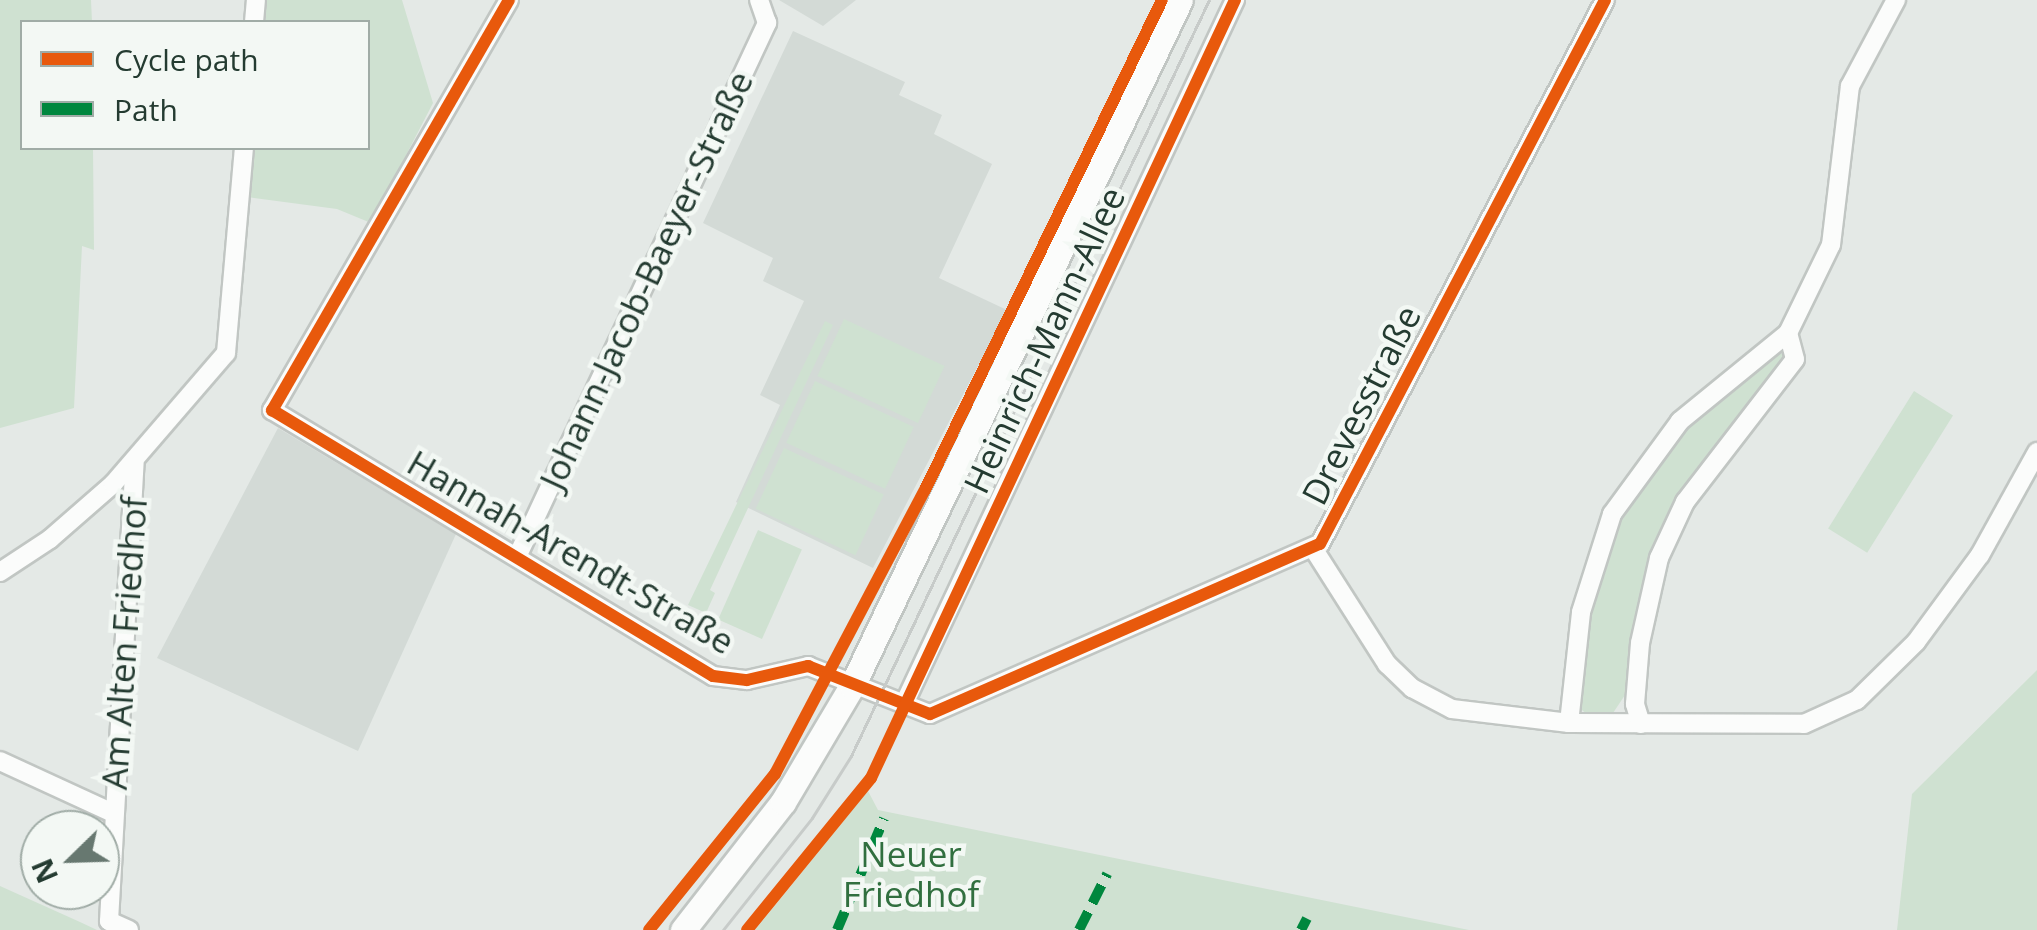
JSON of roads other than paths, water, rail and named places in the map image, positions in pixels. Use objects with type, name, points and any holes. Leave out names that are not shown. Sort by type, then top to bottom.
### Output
[{"type":"main road","name":"Heinrich-Mann-Allee","points":[[682,930],[783,802],[852,686],[1180,0]]},
{"type":"street","name":"Hannah-Arendt-Straße","points":[[509,0],[272,410],[713,676],[747,680],[808,666],[852,686]]},
{"type":"street","name":"Heinrich-Mann-Allee","points":[[904,704],[1236,0]]},
{"type":"street","name":"Drevesstraße","points":[[852,686],[930,714],[947,712],[1312,548],[1326,537],[1604,0]]},
{"type":"street","points":[[1568,723],[1582,612],[1612,514],[1680,421],[1788,332],[1831,245],[1850,86],[1896,0]]},
{"type":"street","name":"Johann-Jacob-Baeyer-Straße","points":[[517,557],[767,23],[761,1]]},
{"type":"street","points":[[0,572],[50,540],[135,463],[226,353],[244,150]]},
{"type":"street","points":[[1642,724],[1635,704],[1640,643],[1659,558],[1685,502],[1796,358],[1788,332]]},
{"type":"street","points":[[1312,548],[1388,664],[1412,688],[1467,712],[1568,723],[1783,726],[1822,719],[1857,700],[1916,642],[1954,590],[2037,452]]},
{"type":"street","name":"Am Alten Friedhof","points":[[113,810],[135,463]]},
{"type":"street","points":[[0,761],[106,810]]},
{"type":"street","name":"Am Alten Friedhof","points":[[109,910],[109,921],[129,930]]},
{"type":"tram line","points":[[723,930],[812,818],[851,756],[1209,0]]},
{"type":"park label","name":"Neuer Friedhof","points":[[911,874]]}]
